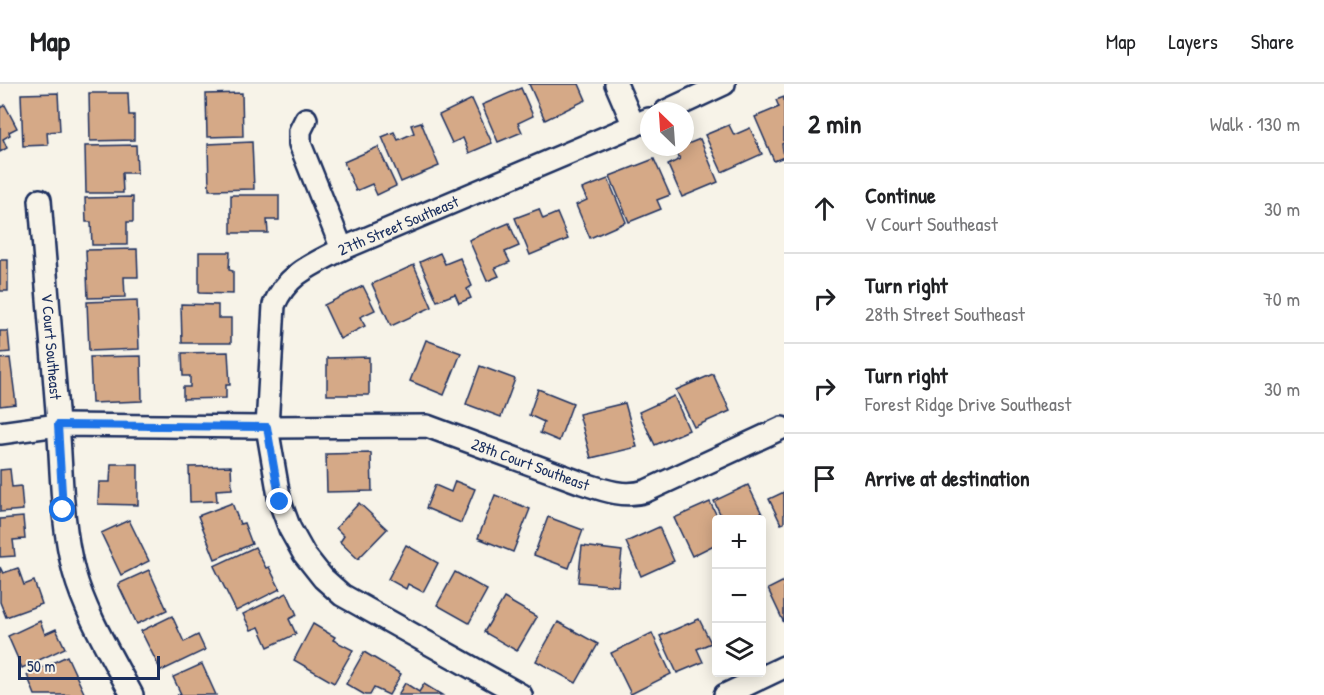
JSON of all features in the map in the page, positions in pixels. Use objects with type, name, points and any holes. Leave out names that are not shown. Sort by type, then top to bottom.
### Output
[{"type":"street","points":[[616,84],[640,120]]},
{"type":"street","points":[[685,102],[724,84]]},
{"type":"street","points":[[306,118],[300,131],[300,144],[342,249]]},
{"type":"street","name":"27th Street Southeast","points":[[521,695],[342,595],[322,578],[304,554],[286,520],[280,502],[267,427],[274,305],[280,290],[290,279],[342,249],[640,122]]},
{"type":"street","name":"V Court Southeast","points":[[40,200],[63,510],[74,572],[85,603],[132,695]]},
{"type":"street","name":"28th Court Southeast","points":[[0,433],[58,425],[427,426],[604,491],[629,495],[646,491],[782,428]]},
{"type":"street","points":[[725,695],[784,667]]},
{"type":"building","points":[[529,84],[579,84],[586,100],[545,120]]},
{"type":"building","points":[[521,88],[533,116],[518,123],[522,132],[498,142],[482,105]]},
{"type":"building","points":[[58,93],[60,131],[47,132],[48,145],[23,146],[21,94]]},
{"type":"building","points":[[89,93],[128,93],[129,115],[134,115],[134,140],[90,141]]},
{"type":"building","points":[[242,93],[243,136],[207,137],[206,94]]},
{"type":"building","points":[[784,97],[784,143],[782,144],[784,157],[774,161],[755,117],[779,107],[776,100]]},
{"type":"building","points":[[472,99],[492,143],[469,153],[463,138],[452,143],[439,115]]},
{"type":"building","points":[[5,105],[17,128],[3,139],[7,148],[0,152],[0,108]]},
{"type":"building","points":[[421,122],[439,166],[401,182],[382,137],[394,132],[398,140],[414,133],[411,125]]},
{"type":"building","points":[[729,125],[734,135],[750,128],[762,154],[722,172],[705,135]]},
{"type":"building","points":[[700,139],[718,182],[682,197],[668,165],[680,159],[678,156],[694,156],[694,141]]},
{"type":"building","points":[[252,142],[254,189],[209,190],[208,144]]},
{"type":"building","points":[[136,145],[137,173],[122,173],[123,193],[86,193],[85,146]]},
{"type":"building","points":[[378,147],[396,186],[377,195],[372,184],[356,191],[344,162]]},
{"type":"building","points":[[654,159],[670,195],[657,200],[661,209],[629,222],[610,176]]},
{"type":"building","points":[[608,179],[626,222],[590,238],[576,205],[587,200],[582,189]]},
{"type":"building","points":[[231,195],[279,195],[279,220],[267,220],[268,233],[231,233]]},
{"type":"building","points":[[133,197],[133,222],[127,222],[127,245],[92,245],[91,222],[86,222],[85,198]]},
{"type":"building","points":[[539,209],[543,219],[557,213],[568,239],[530,255],[515,218]]},
{"type":"building","points":[[509,223],[519,246],[505,252],[510,262],[495,268],[499,276],[487,281],[469,240]]},
{"type":"building","points":[[137,249],[138,277],[124,277],[125,297],[88,298],[86,250]]},
{"type":"building","points":[[199,252],[230,252],[229,270],[233,271],[233,294],[199,293]]},
{"type":"building","points":[[440,253],[445,264],[460,258],[472,286],[467,289],[471,298],[459,303],[455,294],[437,301],[420,262]]},
{"type":"building","points":[[0,260],[8,260],[8,291],[0,291]]},
{"type":"building","points":[[414,265],[432,307],[391,326],[372,284]]},
{"type":"building","points":[[363,286],[375,310],[360,317],[365,326],[340,339],[324,305]]},
{"type":"building","points":[[137,300],[139,349],[89,351],[87,302]]},
{"type":"building","points":[[181,304],[218,305],[218,318],[231,318],[231,343],[182,343]]},
{"type":"building","points":[[0,331],[8,331],[10,352],[0,353]]},
{"type":"building","points":[[426,340],[461,353],[444,395],[410,381]]},
{"type":"building","points":[[228,352],[230,385],[226,385],[226,398],[183,399],[183,387],[190,387],[190,376],[183,376],[182,353]]},
{"type":"building","points":[[141,356],[142,401],[92,403],[90,357]]},
{"type":"building","points":[[369,357],[369,395],[327,395],[327,358]]},
{"type":"building","points":[[10,358],[16,404],[0,406],[0,359]]},
{"type":"building","points":[[480,366],[515,379],[501,417],[466,404]]},
{"type":"building","points":[[713,374],[730,411],[694,427],[676,390]]},
{"type":"building","points":[[538,389],[573,403],[559,441],[540,433],[544,422],[529,415]]},
{"type":"building","points":[[674,396],[689,430],[655,445],[639,412]]},
{"type":"building","points":[[625,403],[637,447],[591,458],[579,414]]},
{"type":"building","points":[[371,453],[372,491],[327,492],[326,454]]},
{"type":"building","points":[[111,464],[138,464],[138,505],[98,504],[99,482],[110,482]]},
{"type":"building","points":[[231,466],[232,489],[216,490],[217,501],[190,502],[189,467]]},
{"type":"building","points":[[10,469],[12,487],[21,486],[23,510],[0,512],[0,470]]},
{"type":"building","points":[[455,481],[475,489],[461,523],[426,508],[435,485],[451,492]]},
{"type":"building","points":[[748,485],[763,515],[721,515],[714,501]]},
{"type":"building","points":[[784,492],[784,523],[781,524],[769,499]]},
{"type":"building","points":[[495,495],[530,509],[513,552],[478,538]]},
{"type":"building","points":[[710,502],[716,515],[712,515],[712,546],[692,556],[674,518]]},
{"type":"building","points":[[232,503],[240,524],[244,523],[252,544],[215,559],[198,516]]},
{"type":"building","points":[[359,503],[387,529],[358,559],[340,542],[344,536],[336,528]]},
{"type":"building","points":[[23,517],[25,539],[13,540],[15,556],[0,557],[0,519]]},
{"type":"building","points":[[548,517],[583,530],[569,568],[534,555]]},
{"type":"building","points":[[129,520],[149,561],[121,575],[101,533]]},
{"type":"building","points":[[659,527],[674,561],[641,576],[626,542]]},
{"type":"building","points":[[406,545],[438,563],[423,592],[408,584],[406,589],[388,579]]},
{"type":"building","points":[[582,546],[622,551],[618,586],[578,582]]},
{"type":"building","points":[[255,547],[266,568],[269,567],[280,589],[236,611],[214,566]]},
{"type":"building","points":[[0,567],[3,573],[18,568],[24,585],[34,581],[42,604],[6,617],[0,602]]},
{"type":"building","points":[[149,570],[167,610],[137,624],[118,584]]},
{"type":"building","points":[[455,572],[487,590],[469,623],[437,605]]},
{"type":"building","points":[[784,581],[784,623],[768,589]]},
{"type":"building","points":[[287,593],[297,615],[289,619],[296,634],[268,647],[259,627],[251,630],[243,614]]},
{"type":"building","points":[[504,598],[537,617],[517,651],[484,632]]},
{"type":"building","points":[[172,616],[184,642],[198,635],[205,650],[161,671],[141,631]]},
{"type":"building","points":[[699,619],[711,643],[697,649],[703,662],[677,673],[660,636]]},
{"type":"building","points":[[40,621],[45,634],[56,629],[65,648],[22,668],[8,636]]},
{"type":"building","points":[[558,622],[598,644],[576,683],[536,661]]},
{"type":"building","points":[[313,624],[335,637],[333,640],[353,650],[334,683],[294,660]]},
{"type":"building","points":[[652,633],[671,674],[631,694],[611,653]]},
{"type":"building","points":[[364,652],[401,674],[389,695],[374,688],[370,695],[365,695],[346,684]]},
{"type":"building","points":[[67,656],[85,695],[35,695],[27,675]]},
{"type":"building","points":[[202,664],[216,695],[177,695],[181,694],[173,677]]},
{"type":"building","points":[[405,683],[419,692],[424,684],[442,695],[398,695]]},
{"type":"route","points":[[63,510],[58,425],[267,427],[280,502]]}]
